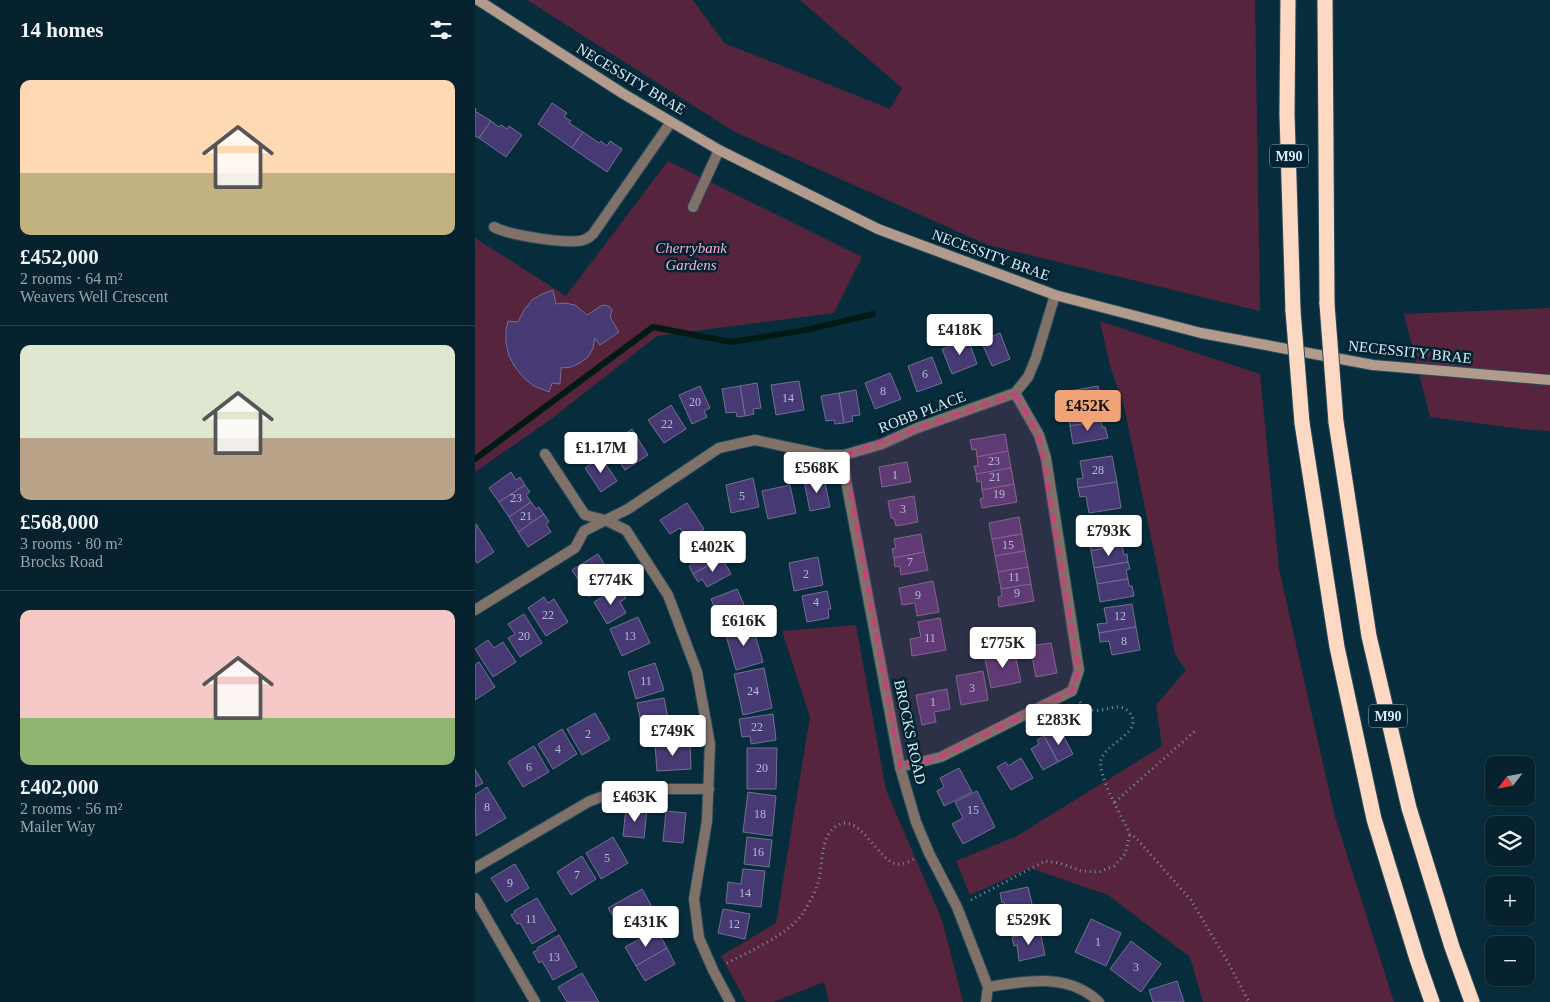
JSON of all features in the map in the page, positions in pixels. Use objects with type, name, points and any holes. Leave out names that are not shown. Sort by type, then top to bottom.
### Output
[{"type":"highway","name":"M90","points":[[1287,0],[1287,114],[1293,311],[1302,424],[1337,647],[1374,819],[1432,1002]]},
{"type":"highway","name":"M90","points":[[1325,0],[1327,304],[1336,422],[1369,636],[1409,808],[1452,947],[1472,1002]]},
{"type":"main road","name":"NECESSITY BRAE","points":[[478,0],[622,93],[719,150],[878,229],[1055,295],[1201,333],[1373,366],[1550,380]]},
{"type":"street","points":[[495,227],[503,232],[555,241],[586,240],[593,234],[671,122]]},
{"type":"street","points":[[693,207],[719,150]]},
{"type":"street","points":[[900,767],[941,757],[1072,691],[1079,670],[1045,458],[1039,436],[1015,393],[1028,377],[1036,358],[1055,295]]},
{"type":"street","name":"ROBB PLACE","points":[[475,610],[575,548],[584,532],[628,509],[719,448],[755,440],[825,455],[844,454],[881,444],[917,428],[1015,393]]},
{"type":"street","points":[[545,454],[585,515],[605,520],[626,530],[668,595],[697,672],[710,744],[707,821],[694,899],[699,938],[730,1002]]},
{"type":"street","name":"BROCKS ROAD","points":[[844,454],[845,481],[900,767],[916,822],[929,853],[957,907],[988,987],[986,1002]]},
{"type":"street","points":[[475,868],[590,802],[623,789],[709,789]]},
{"type":"street","points":[[475,898],[535,1002]]},
{"type":"street","points":[[988,987],[1028,981],[1068,982],[1099,1002]]},
{"type":"path","points":[[1072,691],[1085,708],[1092,711],[1100,711],[1117,706],[1125,708],[1131,716],[1132,726],[1128,734],[1104,753],[1101,760],[1104,779],[1130,834],[1136,838],[1191,900],[1249,1002]]},
{"type":"path","points":[[1115,802],[1195,731]]},
{"type":"path","points":[[713,970],[778,936],[803,914],[817,886],[825,844],[831,830],[838,824],[851,824],[862,832],[889,860],[897,864],[906,863],[929,853]]},
{"type":"path","points":[[957,907],[1045,861],[1059,863],[1081,871],[1099,872],[1114,866],[1125,854],[1130,834]]},
{"type":"highlighted area","points":[[1015,393],[1039,435],[1079,670],[1072,691],[941,757],[900,767],[844,455]]},
{"type":"green space","points":[[527,0],[693,0],[724,43],[890,109],[902,88],[800,0],[1255,0],[1260,311],[988,245],[735,132]]},
{"type":"green space","name":"Cherrybank Gardens","points":[[668,161],[862,257],[834,313],[657,336],[550,420],[475,472],[475,238],[566,296]]},
{"type":"green space","points":[[1550,308],[1550,431],[1430,417],[1404,314]]},
{"type":"green space","points":[[1100,321],[1260,374],[1279,569],[1335,817],[1394,1002],[1203,1002],[1190,957],[1108,895],[1030,868],[970,895],[956,861],[1017,836],[1162,746],[1156,705],[1186,670],[1175,654],[1124,406],[1110,366]]},
{"type":"green space","points":[[856,625],[886,790],[942,920],[963,1002],[829,1002],[824,982],[774,1002],[746,1002],[721,956],[776,923],[810,717],[782,631]]},
{"type":"building","points":[[552,103],[567,113],[564,117],[571,121],[569,123],[583,132],[572,148],[538,124]]},
{"type":"building","points":[[475,111],[491,121],[479,138],[475,136]]},
{"type":"building","points":[[491,121],[499,127],[501,125],[507,129],[509,126],[522,135],[506,157],[479,138]]},
{"type":"building","points":[[583,132],[599,143],[601,141],[607,146],[610,141],[622,149],[607,172],[572,148]]},
{"type":"building","points":[[553,290],[556,304],[575,305],[587,315],[601,306],[610,307],[612,310],[610,317],[619,332],[600,345],[595,338],[593,348],[588,357],[571,367],[561,368],[560,384],[552,383],[549,392],[534,386],[515,367],[509,356],[506,330],[508,321],[518,322],[532,300]]},
{"type":"building","points":[[1000,333],[1010,359],[992,366],[981,341]]},
{"type":"building","points":[[968,339],[977,364],[952,374],[942,349]]},
{"type":"building","points":[[932,357],[942,383],[917,392],[908,366]]},
{"type":"building","points":[[890,373],[901,399],[875,409],[865,383]]},
{"type":"building","points":[[799,381],[804,410],[776,415],[771,385]]},
{"type":"building","points":[[757,383],[761,408],[753,409],[754,414],[745,416],[740,386]]},
{"type":"building","points":[[700,386],[710,408],[704,411],[707,417],[692,424],[679,395]]},
{"type":"building","points":[[740,386],[745,416],[737,417],[736,412],[726,413],[722,389]]},
{"type":"building","points":[[1098,386],[1100,396],[1097,396],[1098,404],[1067,409],[1064,392]]},
{"type":"building","points":[[856,390],[860,415],[852,416],[853,421],[844,423],[839,393]]},
{"type":"building","points":[[839,393],[844,423],[835,424],[834,420],[826,421],[821,396]]},
{"type":"building","points":[[1098,404],[1100,412],[1103,412],[1104,420],[1070,426],[1067,409]]},
{"type":"building","points":[[671,405],[686,429],[664,443],[648,420]]},
{"type":"building","points":[[1101,421],[1108,438],[1073,444],[1070,426]]},
{"type":"building","points":[[632,429],[648,455],[625,470],[608,445]]},
{"type":"building","points":[[1005,434],[1008,451],[977,457],[976,449],[972,450],[970,440]]},
{"type":"building","points":[[1008,451],[1011,468],[976,474],[974,466],[978,466],[977,457]]},
{"type":"building","points":[[1112,456],[1117,482],[1078,488],[1077,479],[1083,478],[1080,461]]},
{"type":"building","points":[[601,457],[617,481],[601,492],[585,468]]},
{"type":"building","points":[[907,462],[911,482],[882,487],[879,467]]},
{"type":"building","points":[[1011,468],[1014,484],[982,490],[981,481],[977,482],[976,474]]},
{"type":"building","points":[[511,472],[516,480],[520,477],[525,485],[499,502],[489,488]]},
{"type":"building","points":[[753,478],[759,507],[731,513],[726,485]]},
{"type":"building","points":[[824,478],[830,507],[810,511],[804,481]]},
{"type":"building","points":[[1117,482],[1121,508],[1089,513],[1086,496],[1080,497],[1078,488]]},
{"type":"building","points":[[1014,484],[1017,502],[982,508],[980,499],[984,498],[982,490]]},
{"type":"building","points":[[525,485],[530,492],[526,495],[531,502],[509,517],[499,502]]},
{"type":"building","points":[[790,485],[796,513],[768,519],[762,491]]},
{"type":"building","points":[[914,496],[918,522],[896,526],[894,518],[891,518],[888,501]]},
{"type":"building","points":[[531,502],[536,509],[539,507],[544,514],[518,532],[509,517]]},
{"type":"building","points":[[687,503],[704,529],[688,539],[680,528],[670,534],[660,520]]},
{"type":"building","points":[[544,514],[549,522],[546,524],[551,532],[528,547],[518,532]]},
{"type":"building","points":[[1019,517],[1022,534],[992,539],[989,523]]},
{"type":"building","points":[[476,524],[494,552],[477,563],[475,560]]},
{"type":"building","points":[[1123,527],[1124,537],[1121,537],[1122,545],[1091,551],[1088,533]]},
{"type":"building","points":[[921,534],[924,552],[894,558],[892,549],[896,548],[894,539]]},
{"type":"building","points":[[1022,534],[1025,551],[995,556],[992,539]]},
{"type":"building","points":[[713,542],[722,558],[693,574],[689,566],[693,563],[689,555]]},
{"type":"building","points":[[1122,545],[1124,555],[1127,554],[1128,562],[1094,568],[1091,551]]},
{"type":"building","points":[[1025,551],[1028,567],[998,572],[995,556]]},
{"type":"building","points":[[924,552],[928,570],[901,575],[900,566],[895,567],[894,558]]},
{"type":"building","points":[[598,554],[606,567],[599,571],[608,585],[589,597],[572,570]]},
{"type":"building","points":[[818,557],[823,585],[794,591],[789,563]]},
{"type":"building","points":[[722,558],[731,574],[707,587],[702,579],[698,582],[693,574]]},
{"type":"building","points":[[1128,562],[1130,569],[1126,570],[1128,579],[1097,584],[1094,568]]},
{"type":"building","points":[[1028,567],[1031,584],[1001,589],[998,572]]},
{"type":"building","points":[[1128,579],[1134,596],[1100,602],[1097,584]]},
{"type":"building","points":[[933,581],[939,612],[917,616],[915,603],[902,605],[899,588]]},
{"type":"building","points":[[1031,584],[1034,601],[999,607],[998,597],[1002,596],[1001,589]]},
{"type":"building","points":[[619,587],[626,598],[620,602],[626,613],[607,624],[594,602]]},
{"type":"building","points":[[737,589],[749,616],[723,627],[711,599]]},
{"type":"building","points":[[827,591],[831,609],[828,609],[829,618],[807,622],[802,596]]},
{"type":"building","points":[[544,597],[548,603],[554,599],[568,622],[546,636],[528,608]]},
{"type":"building","points":[[1132,604],[1136,627],[1099,633],[1097,624],[1107,623],[1104,608]]},
{"type":"building","points":[[524,614],[542,643],[520,657],[508,638],[515,634],[508,624]]},
{"type":"building","points":[[638,617],[650,643],[622,656],[610,629]]},
{"type":"building","points":[[940,618],[946,650],[912,656],[910,639],[921,637],[918,622]]},
{"type":"building","points":[[752,624],[763,662],[736,670],[725,632]]},
{"type":"building","points":[[1136,627],[1140,650],[1112,655],[1109,641],[1100,642],[1099,633]]},
{"type":"building","points":[[488,640],[494,648],[503,642],[516,662],[493,677],[475,649]]},
{"type":"building","points":[[1051,643],[1057,673],[1036,677],[1030,646]]},
{"type":"building","points":[[1014,649],[1021,682],[991,688],[984,655]]},
{"type":"building","points":[[479,662],[495,687],[475,700],[475,665]]},
{"type":"building","points":[[655,663],[664,690],[636,699],[628,672]]},
{"type":"building","points":[[764,668],[772,708],[743,715],[734,674]]},
{"type":"building","points":[[983,671],[988,700],[961,705],[956,676]]},
{"type":"building","points":[[947,689],[950,709],[934,712],[936,722],[922,725],[916,695]]},
{"type":"building","points":[[664,698],[670,729],[643,734],[637,703]]},
{"type":"building","points":[[595,713],[610,739],[582,755],[567,729]]},
{"type":"building","points":[[773,714],[776,740],[751,744],[750,736],[742,737],[739,719]]},
{"type":"building","points":[[562,729],[577,754],[553,769],[538,744]]},
{"type":"building","points":[[1052,732],[1054,737],[1062,733],[1073,754],[1058,762],[1044,736]]},
{"type":"building","points":[[1044,736],[1058,762],[1043,770],[1031,749],[1039,744],[1037,740]]},
{"type":"building","points":[[690,742],[691,769],[657,771],[655,745]]},
{"type":"building","points":[[534,746],[549,772],[523,787],[508,762]]},
{"type":"building","points":[[747,748],[777,748],[776,789],[747,789]]},
{"type":"building","points":[[1021,758],[1033,778],[1011,790],[997,767],[1006,762],[1008,766]]},
{"type":"building","points":[[959,768],[972,792],[944,806],[937,791],[944,787],[940,778]]},
{"type":"building","points":[[475,769],[483,783],[475,787]]},
{"type":"building","points":[[487,787],[506,818],[476,836],[475,795]]},
{"type":"building","points":[[977,791],[995,827],[963,844],[952,824],[963,818],[955,802]]},
{"type":"building","points":[[748,792],[776,796],[772,836],[743,832]]},
{"type":"building","points":[[626,807],[647,809],[644,838],[623,836]]},
{"type":"building","points":[[666,811],[686,813],[683,843],[663,841]]},
{"type":"building","points":[[613,837],[628,863],[601,879],[586,853]]},
{"type":"building","points":[[747,837],[772,840],[769,867],[744,864]]},
{"type":"building","points":[[582,856],[596,879],[571,895],[557,872]]},
{"type":"building","points":[[515,864],[529,888],[506,902],[491,878]]},
{"type":"building","points":[[743,869],[765,871],[761,907],[726,903],[728,882],[741,884]]},
{"type":"building","points":[[1028,887],[1034,912],[1005,918],[1003,909],[1006,909],[1004,902],[1002,903],[1000,893]]},
{"type":"building","points":[[642,889],[651,905],[638,912],[646,924],[625,936],[608,908]]},
{"type":"building","points":[[537,898],[556,930],[532,944],[520,923],[517,924],[511,915],[515,913],[514,911]]},
{"type":"building","points":[[723,909],[750,914],[745,939],[718,933]]},
{"type":"building","points":[[1091,919],[1121,933],[1106,966],[1075,952]]},
{"type":"building","points":[[657,930],[667,948],[636,966],[625,947]]},
{"type":"building","points":[[1040,931],[1045,955],[1019,961],[1017,945],[1014,946],[1012,937]]},
{"type":"building","points":[[559,935],[577,967],[553,980],[542,961],[539,963],[533,952]]},
{"type":"building","points":[[1131,941],[1161,964],[1141,992],[1110,969]]},
{"type":"building","points":[[667,948],[675,964],[645,981],[636,966]]},
{"type":"building","points":[[582,973],[599,1002],[567,1002],[558,987]]},
{"type":"building","points":[[1177,981],[1184,1002],[1153,1002],[1149,990]]},
{"type":"waterway","points":[[475,459],[653,327],[731,342],[806,330],[873,314]]}]
